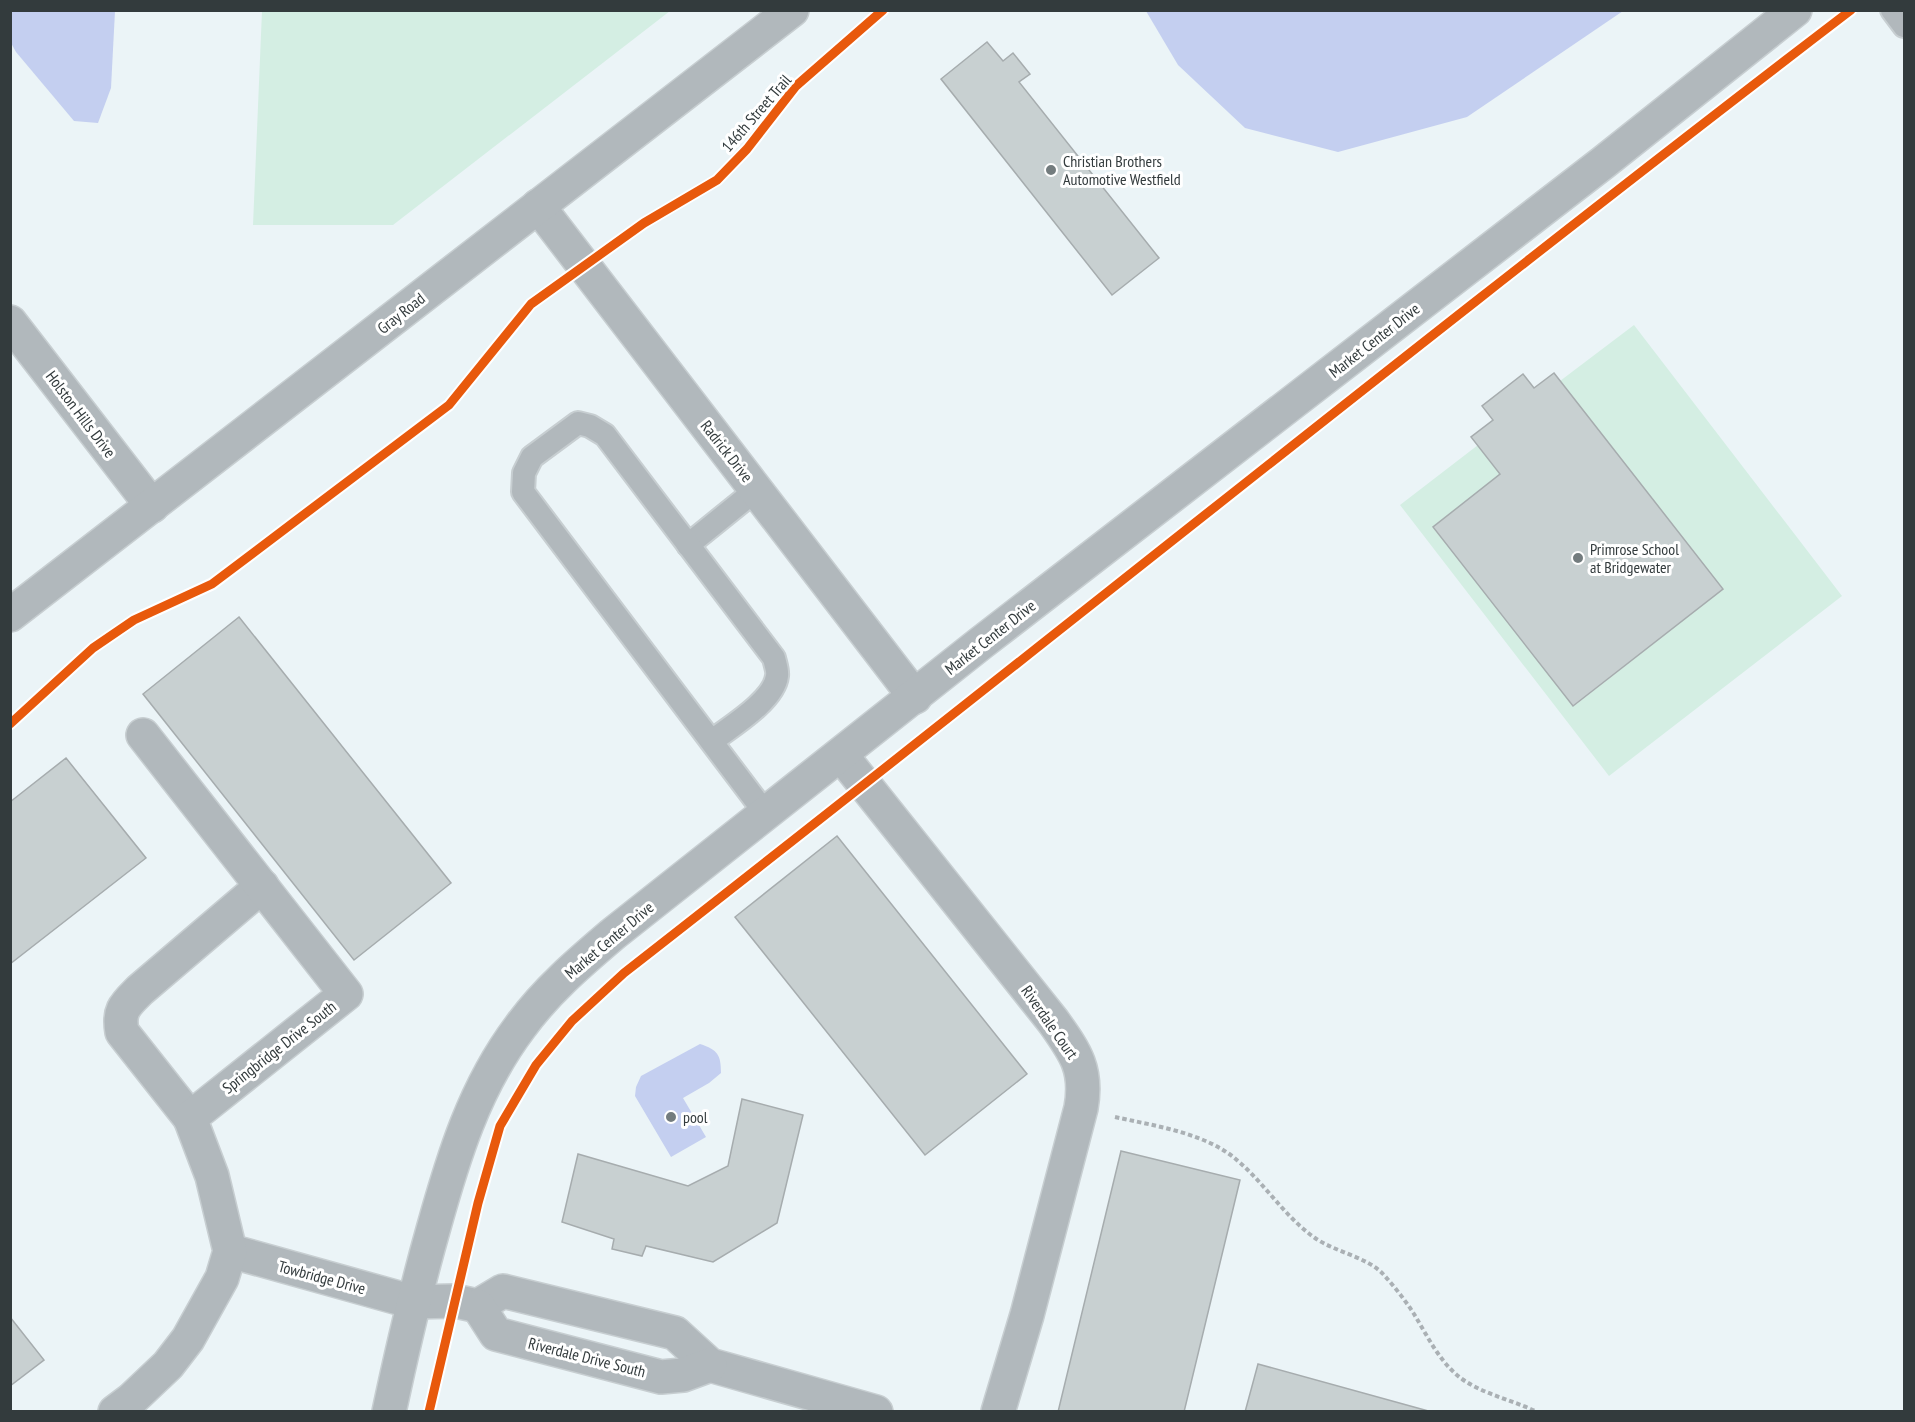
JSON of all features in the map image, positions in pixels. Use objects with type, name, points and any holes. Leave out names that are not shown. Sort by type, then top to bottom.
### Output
[{"type":"street","name":"Gray Road","points":[[10,615],[792,10]]},
{"type":"street","name":"Market Center Drive","points":[[389,1412],[413,1302],[449,1170],[463,1130],[490,1072],[519,1028],[557,984],[581,961],[1010,621],[1604,162],[1795,10]]},
{"type":"street","name":"Radrick Drive","points":[[538,206],[915,696]]},
{"type":"street","name":"Holston Hills Drive","points":[[10,322],[152,506]]},
{"type":"street","name":"Springbridge Drive South","points":[[143,735],[346,994],[190,1118]]},
{"type":"street","name":"Riverdale Court","points":[[841,755],[1059,1030],[1074,1052],[1083,1076],[1081,1108],[1027,1316],[998,1412]]},
{"type":"street","points":[[115,1412],[168,1365],[188,1339],[222,1278],[231,1251],[212,1176],[190,1118],[122,1032],[120,1018],[125,1005],[140,990],[262,886]]},
{"type":"street","name":"Towbridge Drive","points":[[231,1251],[413,1302]]},
{"type":"street","points":[[413,1302],[455,1301],[478,1306],[503,1291],[675,1333],[710,1365],[876,1412]]},
{"type":"street","name":"Riverdale Drive South","points":[[478,1306],[496,1334],[662,1377],[683,1375],[710,1365]]},
{"type":"lane","points":[[1892,10],[1905,26]]},
{"type":"lane","points":[[712,741],[771,692],[777,676],[774,658],[605,435],[591,426],[578,423],[532,457],[524,473],[523,492],[766,814]]},
{"type":"lane","points":[[688,545],[756,490]]},
{"type":"path","points":[[1081,1108],[1193,1136],[1231,1155],[1258,1181],[1274,1201],[1313,1237],[1330,1248],[1372,1265],[1381,1272],[1404,1299],[1437,1353],[1461,1378],[1476,1387],[1538,1412]]},
{"type":"green space","points":[[262,10],[670,11],[393,225],[253,225]]},
{"type":"green space","points":[[1634,325],[1842,596],[1609,776],[1400,505],[1478,445],[1500,474],[1433,527],[1574,706],[1723,589],[1560,381]]},
{"type":"water","points":[[11,10],[115,11],[111,88],[98,123],[74,121],[16,52],[11,43]]},
{"type":"water","points":[[1146,11],[1623,11],[1467,117],[1338,152],[1245,128],[1178,65]]},
{"type":"water","name":"pool","points":[[700,1044],[715,1051],[719,1057],[721,1073],[683,1098],[706,1137],[671,1157],[635,1096],[636,1087],[641,1076]]},
{"type":"building","name":"Christian Brothers Automotive Westfield","points":[[987,42],[1003,61],[1013,53],[1030,74],[1019,82],[1159,258],[1112,295],[941,79]]},
{"type":"building","name":"Primrose School at Bridgewater","points":[[1554,373],[1723,589],[1573,706],[1433,527],[1500,474],[1471,437],[1493,420],[1482,406],[1523,374],[1534,388]]},
{"type":"building","points":[[239,617],[451,883],[354,960],[143,694]]},
{"type":"building","points":[[66,758],[146,858],[10,964],[10,802]]},
{"type":"building","points":[[837,836],[1027,1074],[925,1155],[735,917]]},
{"type":"building","points":[[742,1099],[803,1115],[777,1223],[713,1262],[646,1246],[642,1256],[612,1249],[614,1239],[562,1222],[578,1154],[688,1186],[728,1166]]},
{"type":"building","points":[[1121,1151],[1240,1180],[1184,1412],[1058,1412]]},
{"type":"building","points":[[10,1317],[44,1360],[10,1386]]},
{"type":"building","points":[[1258,1364],[1432,1412],[1245,1412]]},
{"type":"cycle path","name":"146th Street Trail","points":[[10,724],[93,648],[134,620],[212,584],[449,405],[531,304],[644,223],[717,180],[747,149],[796,86],[883,10]]},
{"type":"cycle path","points":[[429,1412],[478,1203],[500,1126],[536,1065],[572,1021],[624,973],[1389,369],[1851,10]]},
{"type":"place","name":"Christian Brothers Automotive Westfield","points":[[1051,170]]},
{"type":"place","name":"Primrose School at Bridgewater","points":[[1578,558]]},
{"type":"place","name":"pool","points":[[671,1117]]}]
